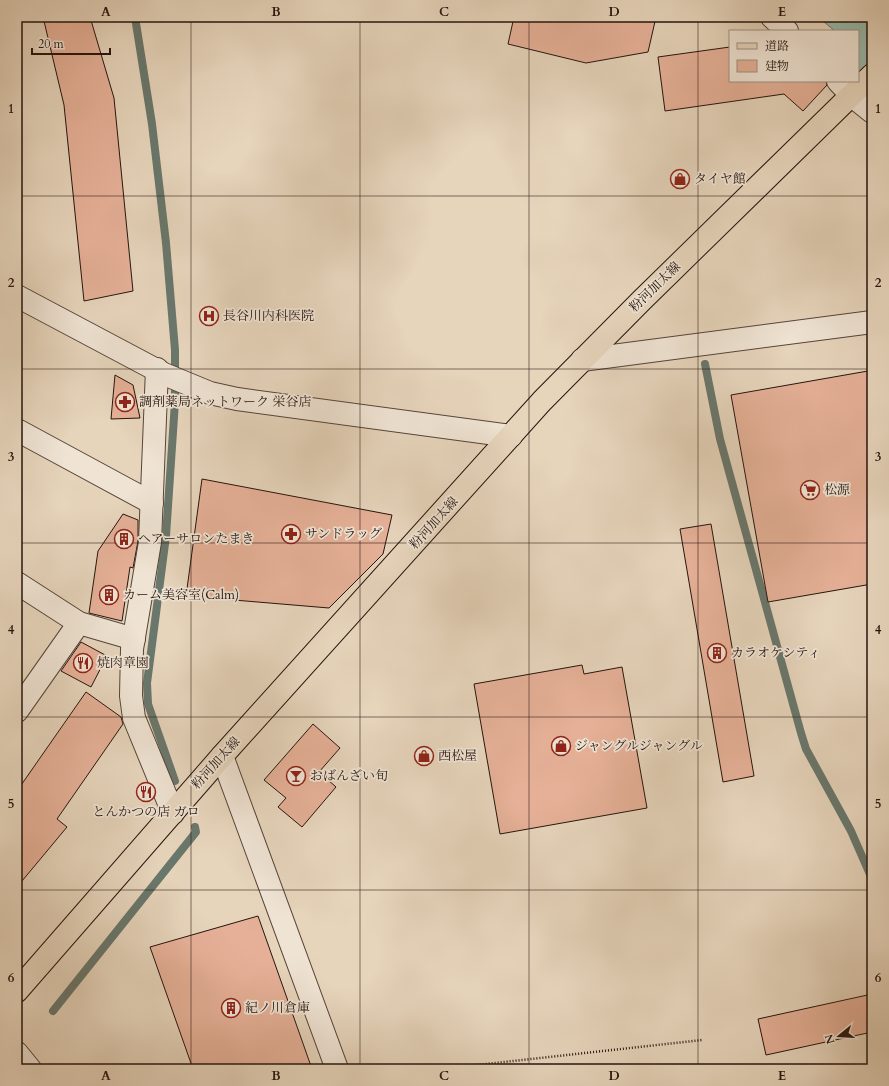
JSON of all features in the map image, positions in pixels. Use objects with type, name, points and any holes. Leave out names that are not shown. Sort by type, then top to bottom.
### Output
[{"type":"main road","name":"粉河加太線","points":[[17,991],[222,756],[511,436],[582,360],[856,84]]},
{"type":"street","points":[[772,17],[786,30]]},
{"type":"street","points":[[856,84],[872,112]]},
{"type":"street","points":[[17,296],[168,375],[210,393],[237,399],[511,436]]},
{"type":"street","points":[[582,360],[872,322]]},
{"type":"street","points":[[168,375],[152,503],[150,542],[132,649],[131,696],[134,718],[173,813]]},
{"type":"street","points":[[17,430],[152,503]]},
{"type":"street","points":[[17,583],[79,623],[134,639]]},
{"type":"street","points":[[17,711],[79,623]]},
{"type":"street","points":[[222,756],[337,1069]]},
{"type":"street","points":[[17,1053],[30,1069]]},
{"type":"path","points":[[441,1069],[702,1040]]},
{"type":"shaded area","points":[[818,17],[872,17],[872,86],[859,76],[859,30],[834,30]]},
{"type":"building","points":[[43,17],[90,17],[114,98],[133,291],[84,301],[64,105]]},
{"type":"building","points":[[514,17],[656,17],[648,52],[586,63],[508,44]]},
{"type":"building","points":[[729,47],[729,82],[826,82],[827,85],[803,111],[784,94],[665,111],[658,57]]},
{"type":"building","name":"松源","points":[[868,371],[872,392],[872,584],[768,602],[731,395]]},
{"type":"building","name":"調剤薬局ネットワーク 栄谷店","points":[[115,375],[133,385],[140,418],[111,419]]},
{"type":"building","name":"サンドラッグ","points":[[202,479],[392,515],[383,554],[329,608],[186,596]]},
{"type":"building","points":[[123,514],[138,520],[138,541],[133,568],[130,567],[122,621],[89,613],[98,551]]},
{"type":"building","name":"カラオケシティ","points":[[711,524],[754,776],[723,782],[680,529]]},
{"type":"building","name":"焼肉章園","points":[[81,642],[107,656],[91,687],[61,671]]},
{"type":"building","name":"ジャングルジャングル","points":[[582,665],[584,674],[622,667],[647,808],[500,834],[474,684]]},
{"type":"building","points":[[86,692],[121,717],[123,724],[57,819],[67,827],[17,887],[17,791]]},
{"type":"building","name":"おばんざい旬","points":[[313,724],[340,748],[319,772],[336,787],[302,827],[278,807],[286,798],[264,780]]},
{"type":"building","name":"紀ノ川倉庫","points":[[258,916],[312,1069],[193,1069],[150,947]]},
{"type":"building","points":[[872,994],[872,1032],[766,1055],[758,1019]]},
{"type":"waterway","points":[[135,17],[152,124],[166,243],[175,350],[175,402],[166,536],[147,683],[148,704],[175,781]]},
{"type":"waterway","points":[[705,364],[720,439],[806,749],[851,831],[872,879]]},
{"type":"waterway","points":[[53,1011],[196,832],[195,827]]},
{"type":"place","name":"タイヤ館","points":[[680,179]]},
{"type":"place","name":"長谷川内科医院","points":[[209,316]]},
{"type":"place","name":"調剤薬局ネットワーク 栄谷店","points":[[125,402]]},
{"type":"place","name":"松源","points":[[810,490]]},
{"type":"place","name":"サンドラッグ","points":[[291,534]]},
{"type":"place","name":"ヘアーサロンたまき","points":[[124,539]]},
{"type":"place","name":"カーム美容室(Calm)","points":[[109,595]]},
{"type":"place","name":"カラオケシティ","points":[[717,653]]},
{"type":"place","name":"焼肉章園","points":[[83,663]]},
{"type":"place","name":"ジャングルジャングル","points":[[561,746]]},
{"type":"place","name":"西松屋","points":[[424,756]]},
{"type":"place","name":"おばんざい旬","points":[[296,776]]},
{"type":"place","name":"とんかつの店 ガロ","points":[[146,792]]},
{"type":"place","name":"紀ノ川倉庫","points":[[231,1008]]}]
